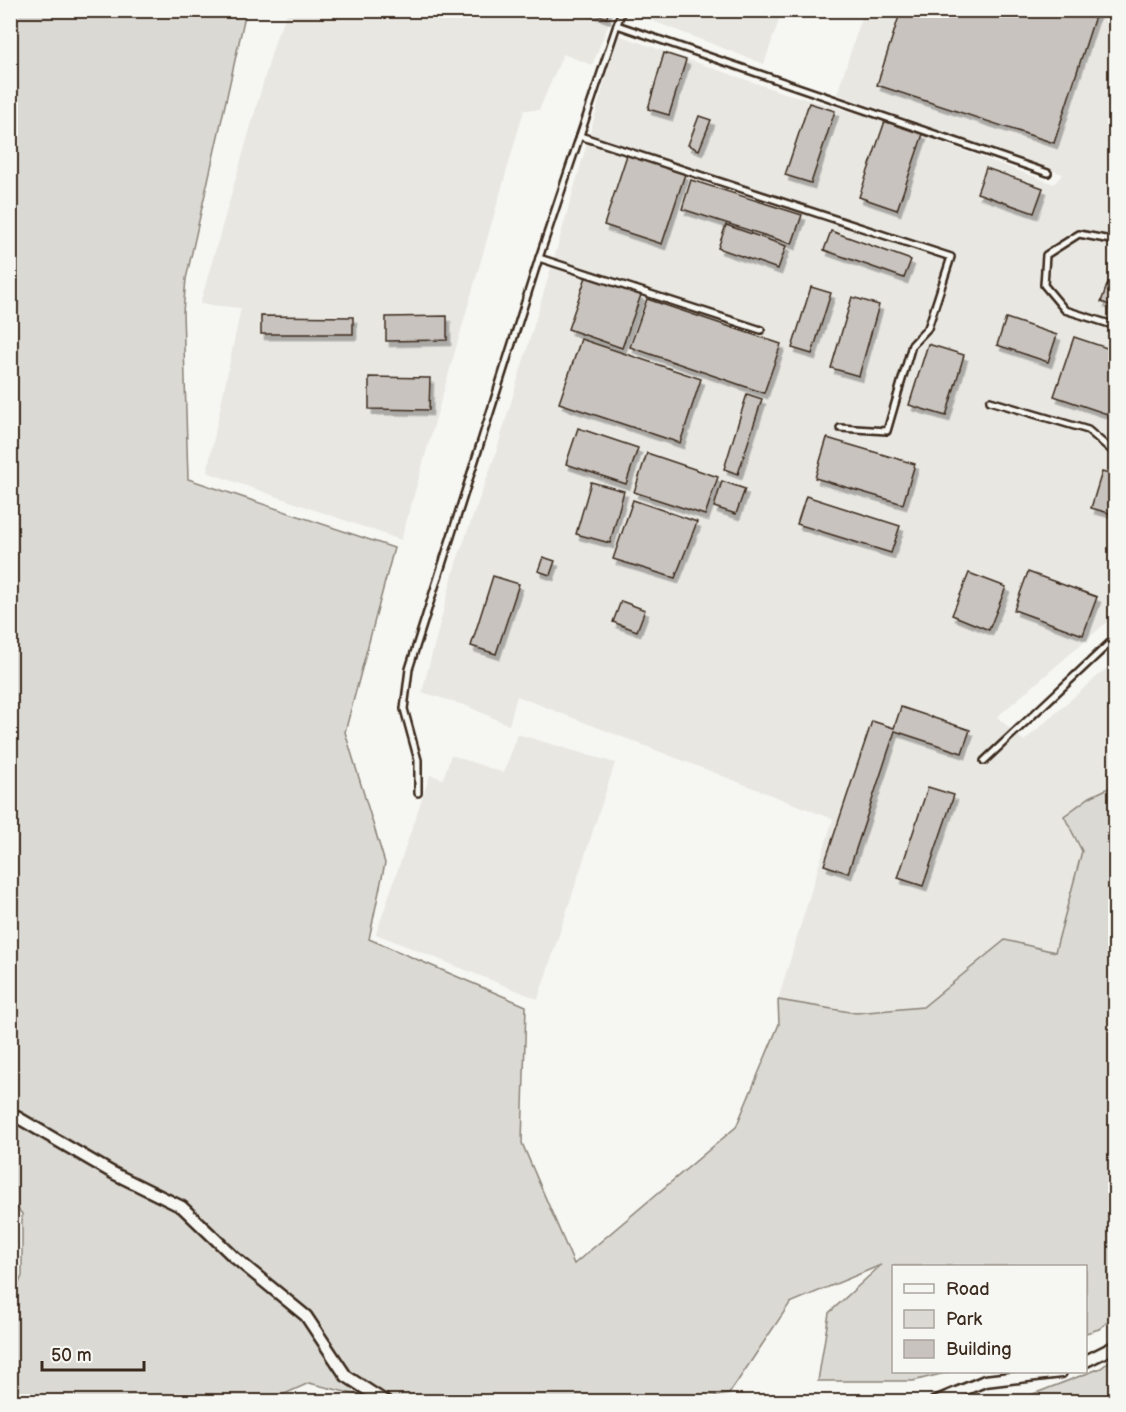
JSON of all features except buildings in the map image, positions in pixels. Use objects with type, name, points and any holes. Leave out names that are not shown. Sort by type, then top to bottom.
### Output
[{"type":"street","points":[[10,1113],[113,1173],[182,1207],[234,1257],[306,1316],[346,1376],[386,1401]]},
{"type":"street","points":[[1087,1360],[1116,1346]]},
{"type":"street","points":[[935,1401],[985,1382],[1047,1373]]},
{"type":"lane","points":[[418,793],[418,760],[404,709],[409,669],[538,258],[622,10]]},
{"type":"lane","points":[[617,26],[1048,173]]},
{"type":"lane","points":[[580,136],[951,257],[928,328],[912,345],[887,431],[840,428]]},
{"type":"lane","points":[[1116,241],[1078,234],[1046,255],[1044,285],[1065,310],[1116,326]]},
{"type":"lane","points":[[538,258],[761,330]]},
{"type":"lane","points":[[990,401],[1089,430],[1116,454]]},
{"type":"lane","points":[[984,761],[1116,637]]},
{"type":"shaded area","points":[[636,10],[782,11],[764,64],[635,14]]},
{"type":"shaded area","points":[[288,11],[614,11],[592,65],[563,54],[539,110],[524,110],[401,540],[207,472],[241,308],[200,304],[276,38]]},
{"type":"shaded area","points":[[864,11],[1115,11],[1115,615],[997,717],[1024,741],[1115,661],[1115,785],[1090,797],[1082,851],[1055,952],[1005,940],[923,1007],[856,1013],[778,1000],[833,819],[517,696],[509,725],[467,706],[422,692],[456,563],[496,453],[618,35],[781,92],[878,119],[1054,184],[1063,174],[837,94]]},
{"type":"shaded area","points":[[517,734],[615,763],[538,999],[376,934],[430,775],[443,779],[451,755],[504,773]]},
{"type":"green space","points":[[10,11],[246,11],[186,279],[183,312],[188,479],[394,548],[345,732],[385,863],[369,939],[526,1006],[522,1143],[574,1264],[736,1127],[779,1024],[778,1000],[856,1013],[923,1007],[1005,940],[1055,952],[1082,851],[1064,816],[1090,797],[1115,785],[1116,1315],[1099,1329],[1087,1333],[1087,1265],[892,1265],[892,1373],[945,1373],[913,1381],[818,1381],[829,1313],[881,1265],[790,1303],[729,1394],[684,1401],[382,1401],[309,1383],[269,1401],[11,1401],[11,1301],[22,1276],[22,1214],[10,1199]]},
{"type":"green space","points":[[1115,1357],[1115,1401],[1015,1401],[1101,1368]]}]
